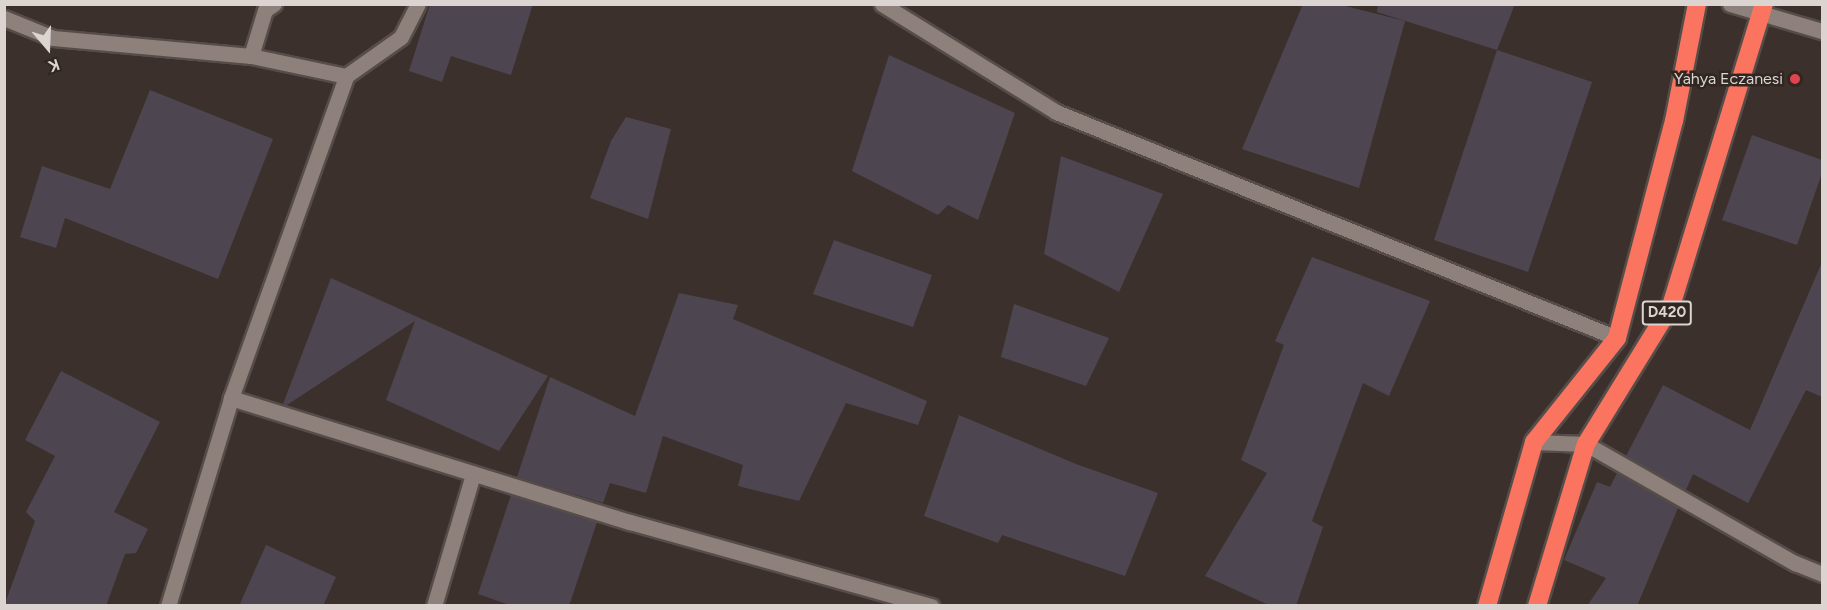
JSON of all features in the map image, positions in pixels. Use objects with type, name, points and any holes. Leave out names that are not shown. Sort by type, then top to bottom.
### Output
[{"type":"highway","name":"D420","points":[[1486,606],[1534,442],[1617,338],[1674,121],[1697,4]]},
{"type":"highway","name":"D420","points":[[1537,606],[1586,444],[1671,306],[1764,9]]},
{"type":"street","points":[[251,56],[265,10],[274,4]]},
{"type":"street","points":[[168,606],[231,399],[346,76],[401,37],[417,4]]},
{"type":"street","points":[[882,4],[1056,112],[1617,338]]},
{"type":"street","points":[[1730,4],[1764,9],[1822,31]]},
{"type":"street","points":[[4,18],[53,39],[251,56],[346,76]]},
{"type":"street","points":[[231,399],[630,522],[931,606]]},
{"type":"street","points":[[1534,442],[1586,444],[1795,562],[1822,574]]},
{"type":"street","points":[[434,606],[473,474]]},
{"type":"building","points":[[430,4],[533,4],[511,75],[451,56],[442,82],[409,71]]},
{"type":"building","points":[[1303,4],[1337,4],[1405,21],[1359,188],[1242,149]]},
{"type":"building","points":[[1378,4],[1515,4],[1497,50],[1377,12]]},
{"type":"building","points":[[1497,50],[1592,82],[1528,272],[1434,240]]},
{"type":"building","points":[[889,55],[1015,113],[978,220],[948,205],[938,215],[852,171]]},
{"type":"building","points":[[150,90],[273,139],[218,279],[65,218],[56,248],[20,237],[42,166],[110,189]]},
{"type":"building","points":[[626,117],[671,129],[648,219],[590,198],[611,141]]},
{"type":"building","points":[[1752,135],[1822,160],[1822,173],[1797,245],[1722,220]]},
{"type":"building","points":[[1061,156],[1163,194],[1119,292],[1044,254]]},
{"type":"building","points":[[834,240],[932,275],[913,327],[813,294]]},
{"type":"building","points":[[1312,257],[1430,301],[1389,396],[1363,383],[1312,521],[1323,527],[1296,606],[1271,606],[1205,576],[1267,473],[1241,460],[1284,345],[1275,341]]},
{"type":"building","points":[[1822,262],[1822,397],[1806,390],[1748,503],[1693,474],[1686,490],[1626,456],[1663,385],[1750,430]]},
{"type":"building","points":[[331,278],[548,376],[499,451],[386,400],[415,321],[287,405],[283,404]]},
{"type":"building","points":[[679,293],[738,305],[733,319],[927,401],[918,425],[846,403],[799,501],[738,486],[743,465],[663,436],[646,493],[610,483],[603,503],[517,477],[550,377],[635,416]]},
{"type":"building","points":[[1014,304],[1109,338],[1086,386],[1001,357]]},
{"type":"building","points":[[61,371],[160,422],[114,512],[148,529],[136,553],[125,554],[106,606],[4,606],[35,521],[26,512],[55,456],[25,440]]},
{"type":"building","points":[[959,415],[1076,464],[1158,493],[1125,576],[1002,535],[998,543],[924,516]]},
{"type":"building","points":[[1617,473],[1678,508],[1637,606],[1587,606],[1606,578],[1564,560],[1597,482],[1610,487]]},
{"type":"building","points":[[511,495],[597,522],[569,606],[512,606],[478,594]]},
{"type":"building","points":[[266,545],[336,577],[323,606],[239,606]]},
{"type":"place","name":"Yahya Eczanesi","points":[[1795,79]]}]
